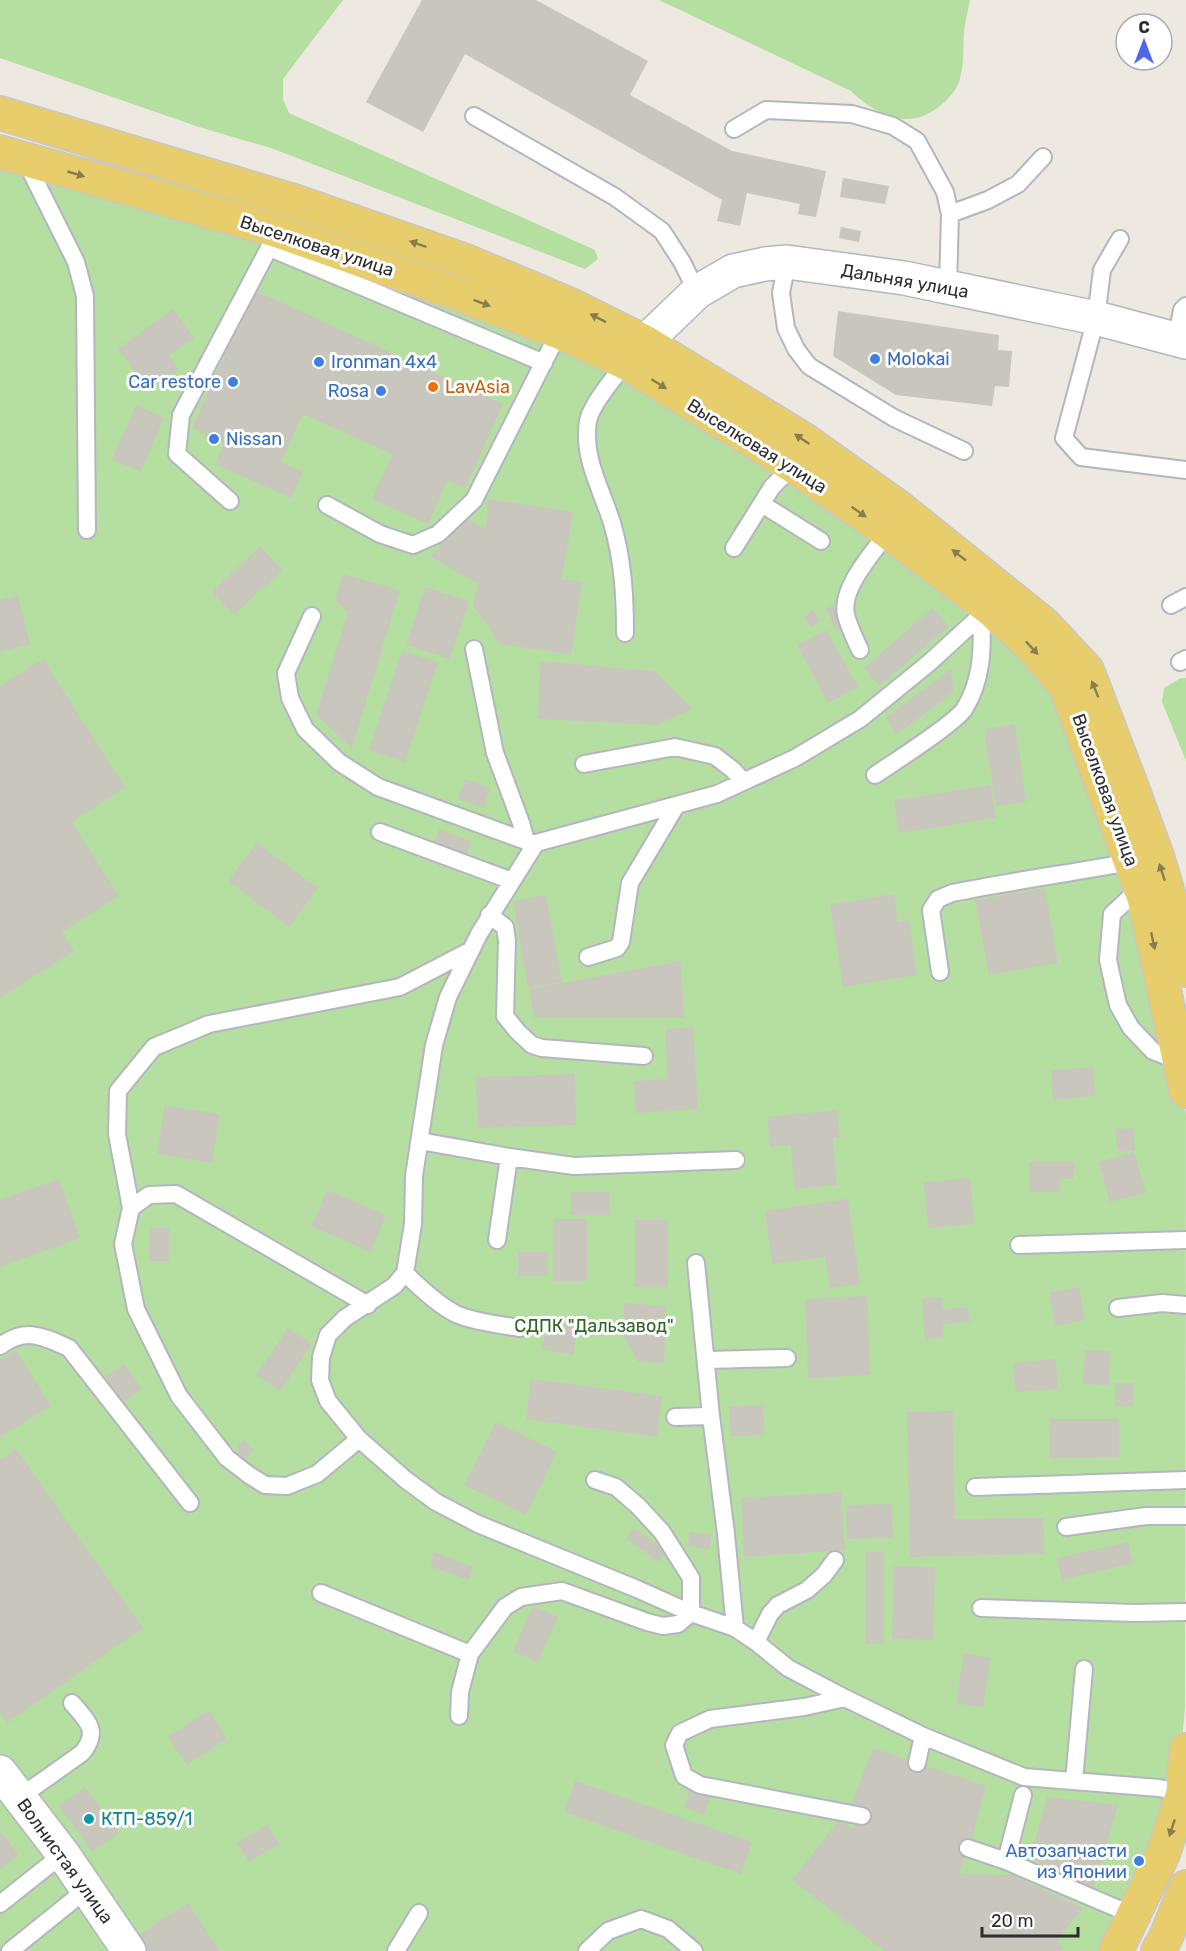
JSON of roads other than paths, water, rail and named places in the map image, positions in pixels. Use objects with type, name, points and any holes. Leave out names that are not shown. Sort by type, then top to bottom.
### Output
[{"type":"main road","name":"Выселковая улица","points":[[0,113],[294,201],[466,261],[571,305],[888,532],[985,612],[1029,644],[1065,685],[1144,898],[1183,1076]]},
{"type":"main road","name":"Выселковая улица","points":[[13,155],[274,239],[447,305],[635,352],[802,440],[901,510],[1044,624],[1087,670],[1112,732],[1156,856],[1169,896],[1186,970]]},
{"type":"main road","points":[[1116,1951],[1135,1916],[1163,1854],[1183,1793],[1186,1750]]},
{"type":"main road","points":[[1166,1946],[1186,1887]]},
{"type":"street","name":"Дальняя улица","points":[[635,352],[697,292],[733,271],[787,262],[904,278],[1096,318],[1181,340]]},
{"type":"street","name":"Волнистая улица","points":[[0,1772],[63,1854],[129,1951]]},
{"type":"lane","points":[[734,129],[766,110],[852,114],[893,126],[917,141],[945,192],[950,214],[948,287]]},
{"type":"lane","points":[[474,116],[615,197],[662,231],[682,262],[697,292]]},
{"type":"lane","points":[[13,155],[76,262],[85,296],[87,530]]},
{"type":"lane","points":[[950,214],[988,200],[1018,184],[1043,158]]},
{"type":"lane","points":[[230,501],[177,454],[181,416],[274,239]]},
{"type":"lane","points":[[1120,239],[1102,270],[1096,318],[1064,438],[1081,457],[1186,470]]},
{"type":"lane","points":[[787,262],[781,293],[786,328],[796,349],[809,366],[894,418],[964,451]]},
{"type":"lane","points":[[447,305],[544,363]]},
{"type":"lane","points":[[1181,340],[1182,310],[1186,306]]},
{"type":"lane","points":[[327,505],[380,534],[413,545],[438,534],[474,500],[559,332]]},
{"type":"lane","points":[[625,633],[625,599],[621,561],[612,522],[589,458],[588,421],[607,387],[635,352]]},
{"type":"lane","points":[[735,548],[772,487],[793,466]]},
{"type":"lane","points":[[762,504],[821,541]]},
{"type":"lane","points":[[860,650],[846,616],[846,597],[888,532]]},
{"type":"lane","points":[[875,775],[948,724],[964,709],[980,673],[985,612]]},
{"type":"lane","points":[[312,616],[286,673],[290,698],[305,729],[339,762],[378,787],[531,842],[717,794],[795,758],[860,719],[929,663],[985,612]]},
{"type":"lane","points":[[474,649],[495,753],[521,823],[531,842]]},
{"type":"lane","points":[[584,764],[675,747],[715,756],[743,781]]},
{"type":"lane","points":[[588,957],[617,948],[621,942],[630,884],[676,806]]},
{"type":"lane","points":[[380,832],[512,881]]},
{"type":"lane","points":[[531,842],[512,881],[489,915],[448,997],[435,1045],[414,1176],[413,1224],[405,1273],[394,1286],[345,1318],[328,1335],[321,1357],[320,1380],[328,1401],[359,1439],[406,1480],[436,1502],[478,1524],[692,1613],[735,1628],[788,1668],[923,1736],[1024,1777],[1159,1788],[1183,1793]]},
{"type":"lane","points":[[940,972],[931,910],[938,899],[952,892],[1041,875],[1077,872],[1135,875],[1112,914],[1108,960],[1118,1005],[1131,1028],[1153,1051],[1183,1076]]},
{"type":"lane","points":[[489,915],[505,927],[507,941],[505,1016],[532,1045],[542,1048],[644,1056]]},
{"type":"lane","points":[[359,1439],[317,1474],[287,1486],[265,1485],[227,1458],[179,1396],[136,1309],[123,1244],[131,1208],[117,1134],[118,1091],[154,1047],[209,1024],[400,987],[471,950]]},
{"type":"lane","points":[[420,1141],[509,1158],[574,1166],[736,1160]]},
{"type":"lane","points":[[497,1240],[509,1158]]},
{"type":"lane","points":[[131,1208],[149,1195],[176,1194],[368,1305]]},
{"type":"lane","points":[[1019,1245],[1186,1240]]},
{"type":"lane","points":[[696,1263],[735,1628]]},
{"type":"lane","points":[[405,1273],[418,1286],[456,1314],[520,1328]]},
{"type":"lane","points":[[1118,1308],[1162,1303],[1186,1305]]},
{"type":"lane","points":[[0,1346],[10,1339],[25,1334],[42,1336],[69,1348],[190,1503]]},
{"type":"lane","points":[[707,1360],[787,1358]]},
{"type":"lane","points":[[675,1417],[711,1416]]},
{"type":"lane","points":[[595,1480],[616,1486],[662,1532],[692,1578],[692,1613]]},
{"type":"lane","points":[[975,1486],[1186,1480]]},
{"type":"lane","points":[[1066,1527],[1146,1516],[1186,1516]]},
{"type":"lane","points":[[756,1642],[770,1614],[778,1605],[807,1590],[824,1575],[835,1560]]},
{"type":"lane","points":[[459,1716],[460,1692],[470,1654],[505,1607],[521,1597],[562,1591],[663,1626],[678,1624],[692,1613]]},
{"type":"lane","points":[[321,1593],[470,1654]]},
{"type":"lane","points":[[981,1608],[1135,1613],[1186,1612]]},
{"type":"lane","points":[[1074,1781],[1084,1669]]},
{"type":"lane","points":[[845,1698],[804,1707],[710,1719],[680,1733],[674,1745],[684,1776],[700,1785],[862,1816]]},
{"type":"lane","points":[[20,1797],[82,1753],[90,1743],[92,1734],[89,1724],[72,1703]]},
{"type":"lane","points":[[917,1763],[923,1736]]},
{"type":"lane","points":[[1006,1860],[1023,1795]]},
{"type":"lane","points":[[968,1848],[1006,1860],[1135,1916]]},
{"type":"lane","points":[[0,1904],[63,1854]]},
{"type":"lane","points":[[10,1951],[87,1889]]},
{"type":"lane","points":[[396,1951],[419,1913]]},
{"type":"lane","points":[[587,1951],[608,1931],[641,1919],[668,1929],[694,1951]]},
{"type":"place","name":"Molokai","points":[[875,359]]},
{"type":"place","name":"Ironman 4x4","points":[[319,362]]},
{"type":"place","name":"Car restore","points":[[233,382]]},
{"type":"place","name":"LavAsia","points":[[433,387]]},
{"type":"place","name":"Rosa","points":[[381,391]]},
{"type":"place","name":"Nissan","points":[[214,439]]},
{"type":"place","name":"КТП-859/1","points":[[89,1819]]},
{"type":"place","name":"Автозапчасти из Японии","points":[[1139,1861]]},
{"type":"park label","name":"СДПК \"Дальзавод\"","points":[[594,1326]]}]
